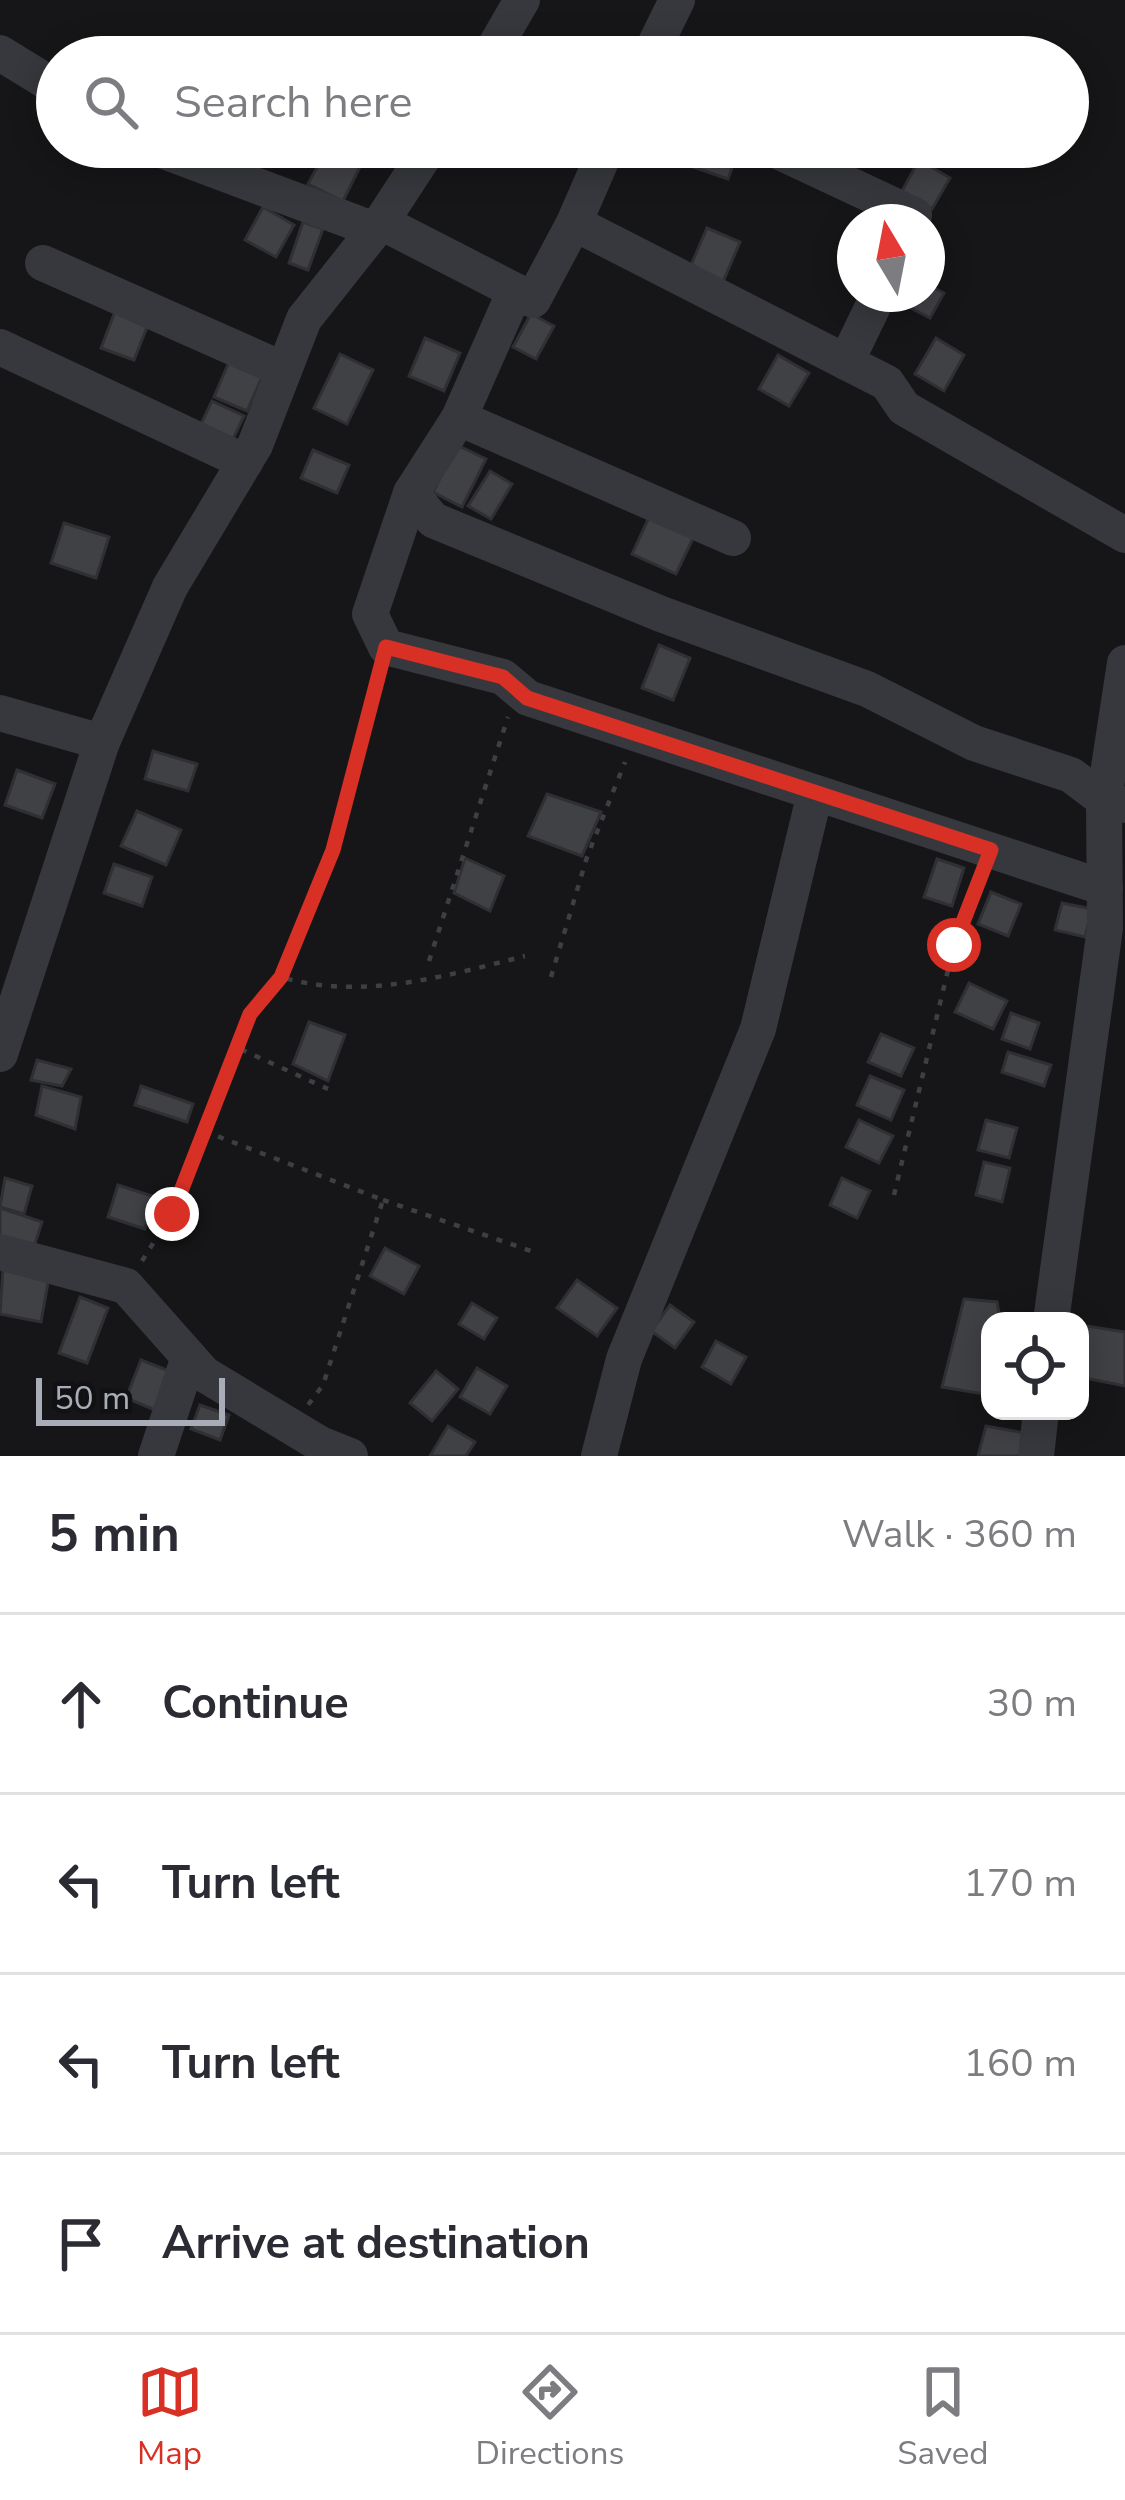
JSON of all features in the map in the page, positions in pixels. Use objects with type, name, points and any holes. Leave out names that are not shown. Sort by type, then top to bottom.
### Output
[{"type":"street","points":[[501,36],[522,0]]},
{"type":"street","points":[[659,36],[677,0]]},
{"type":"street","points":[[0,52],[36,75]]},
{"type":"street","points":[[213,168],[378,226],[533,300],[599,168]]},
{"type":"street","points":[[0,1054],[102,742],[170,587],[245,462],[304,319],[378,226],[416,168]]},
{"type":"street","points":[[814,168],[891,204]]},
{"type":"street","points":[[574,223],[887,383],[904,408],[1125,535]]},
{"type":"street","points":[[44,263],[284,370]]},
{"type":"street","points":[[515,291],[459,418],[411,493],[370,614],[386,647],[503,677],[527,698],[1105,887]]},
{"type":"street","points":[[845,362],[870,312]]},
{"type":"street","points":[[0,347],[245,462]]},
{"type":"street","points":[[459,418],[733,538]]},
{"type":"street","points":[[411,493],[433,520],[661,614],[867,689],[974,743],[1071,775],[1114,803]]},
{"type":"street","points":[[1052,1312],[1106,928],[1105,887],[1125,663]]},
{"type":"street","points":[[0,712],[102,742]]},
{"type":"street","points":[[599,1456],[624,1359],[758,1029],[814,794]]},
{"type":"street","points":[[0,1252],[126,1286],[204,1374],[320,1445]]},
{"type":"street","points":[[156,1456],[189,1357]]},
{"type":"street","points":[[1036,1456],[1040,1420]]},
{"type":"path","points":[[126,1286],[172,1214],[250,1014],[281,977],[333,850],[386,647]]},
{"type":"path","points":[[429,961],[517,689]]},
{"type":"path","points":[[551,977],[587,857],[637,735]]},
{"type":"path","points":[[894,1195],[954,945],[991,850]]},
{"type":"path","points":[[281,977],[319,989],[430,980],[525,956]]},
{"type":"path","points":[[236,1047],[328,1089]]},
{"type":"path","points":[[204,1131],[531,1251]]},
{"type":"path","points":[[320,1445],[323,1384],[382,1200]]},
{"type":"building","points":[[316,168],[360,168],[343,201],[308,184]]},
{"type":"building","points":[[696,168],[732,168],[728,179]]},
{"type":"building","points":[[915,168],[933,168],[950,178],[935,204],[924,204],[902,191]]},
{"type":"building","points":[[263,207],[294,225],[276,257],[245,240]]},
{"type":"building","points":[[303,222],[323,229],[308,270],[289,263]]},
{"type":"building","points":[[707,228],[740,242],[722,284],[689,270]]},
{"type":"building","points":[[116,309],[149,322],[134,360],[101,348]]},
{"type":"building","points":[[531,314],[554,326],[536,359],[513,347]]},
{"type":"building","points":[[425,338],[460,353],[444,391],[409,376]]},
{"type":"building","points":[[936,338],[964,355],[944,391],[915,374]]},
{"type":"building","points":[[340,354],[373,370],[347,424],[314,408]]},
{"type":"building","points":[[778,355],[809,373],[789,406],[759,389]]},
{"type":"building","points":[[229,362],[262,377],[247,411],[214,397]]},
{"type":"building","points":[[212,401],[244,416],[232,441],[200,426]]},
{"type":"building","points":[[457,445],[486,459],[462,507],[433,492]]},
{"type":"building","points":[[313,450],[349,465],[337,493],[301,478]]},
{"type":"building","points":[[490,471],[512,484],[491,519],[468,506]]},
{"type":"building","points":[[652,511],[696,532],[676,574],[632,554]]},
{"type":"building","points":[[64,523],[109,537],[96,578],[51,563]]},
{"type":"building","points":[[659,645],[690,658],[673,700],[642,688]]},
{"type":"building","points":[[153,751],[197,764],[188,791],[145,779]]},
{"type":"building","points":[[17,770],[55,784],[42,818],[5,805]]},
{"type":"building","points":[[547,794],[601,812],[582,856],[528,836]]},
{"type":"building","points":[[137,811],[181,830],[166,865],[121,846]]},
{"type":"building","points":[[465,858],[504,876],[490,911],[454,893]]},
{"type":"building","points":[[937,859],[964,868],[952,906],[924,897]]},
{"type":"building","points":[[114,864],[152,877],[142,906],[104,893]]},
{"type":"building","points":[[991,892],[1021,904],[1008,936],[978,924]]},
{"type":"building","points":[[1062,903],[1092,909],[1085,937],[1055,930]]},
{"type":"building","points":[[969,983],[1007,1001],[993,1029],[955,1012]]},
{"type":"building","points":[[1011,1013],[1039,1023],[1030,1049],[1002,1039]]},
{"type":"building","points":[[309,1022],[345,1035],[328,1081],[293,1064]]},
{"type":"building","points":[[881,1034],[914,1048],[901,1076],[868,1062]]},
{"type":"building","points":[[1008,1052],[1051,1065],[1044,1086],[1002,1072]]},
{"type":"building","points":[[37,1060],[71,1069],[62,1086],[31,1080]]},
{"type":"building","points":[[870,1076],[904,1090],[891,1120],[857,1105]]},
{"type":"building","points":[[42,1086],[81,1097],[75,1129],[36,1115]]},
{"type":"building","points":[[141,1086],[193,1104],[187,1122],[135,1105]]},
{"type":"building","points":[[859,1120],[893,1136],[879,1163],[846,1147]]},
{"type":"building","points":[[986,1120],[1017,1128],[1009,1158],[978,1150]]},
{"type":"building","points":[[984,1162],[1010,1168],[1002,1202],[976,1195]]},
{"type":"building","points":[[5,1178],[32,1186],[24,1214],[0,1207]]},
{"type":"building","points":[[842,1178],[870,1191],[857,1218],[830,1205]]},
{"type":"building","points":[[118,1185],[155,1197],[145,1229],[108,1217]]},
{"type":"building","points":[[0,1208],[42,1222],[33,1250],[0,1240]]},
{"type":"building","points":[[385,1248],[419,1266],[404,1294],[370,1276]]},
{"type":"building","points":[[3,1269],[49,1277],[41,1322],[0,1314]]},
{"type":"building","points":[[577,1280],[617,1308],[597,1336],[557,1308]]},
{"type":"building","points":[[80,1297],[108,1308],[87,1363],[59,1353]]},
{"type":"building","points":[[964,1299],[997,1302],[999,1312],[981,1312],[981,1394],[942,1387]]},
{"type":"building","points":[[472,1303],[497,1318],[484,1339],[459,1324]]},
{"type":"building","points":[[670,1305],[694,1322],[675,1348],[651,1331]]},
{"type":"building","points":[[1089,1326],[1125,1332],[1125,1386],[1089,1379]]},
{"type":"building","points":[[716,1341],[746,1357],[731,1384],[702,1367]]},
{"type":"building","points":[[141,1360],[177,1374],[162,1413],[126,1398]]},
{"type":"building","points":[[477,1368],[507,1386],[490,1414],[460,1397]]},
{"type":"building","points":[[436,1371],[458,1389],[432,1421],[410,1403]]},
{"type":"building","points":[[200,1405],[229,1415],[220,1440],[191,1429]]},
{"type":"building","points":[[448,1426],[475,1442],[466,1456],[430,1456]]},
{"type":"building","points":[[986,1426],[1030,1434],[1028,1456],[978,1456]]},
{"type":"route","points":[[172,1214],[250,1014],[281,977],[333,850],[386,647],[503,677],[527,698],[991,850],[954,945]]}]
